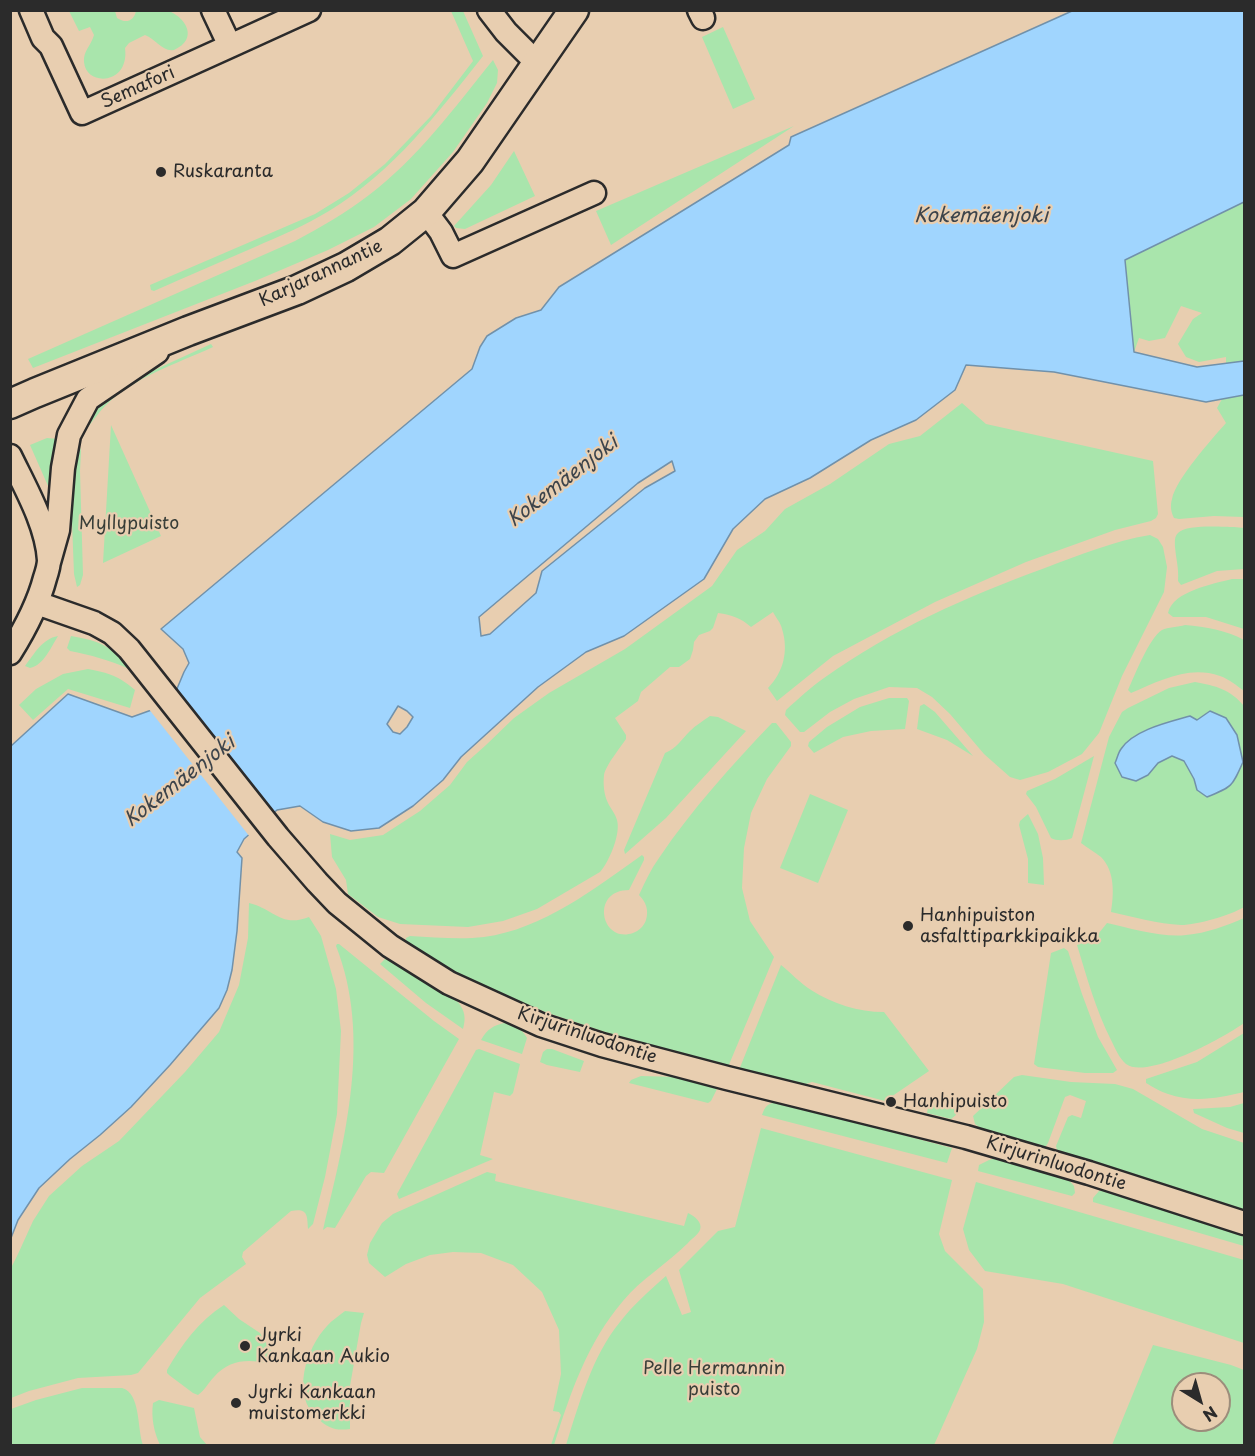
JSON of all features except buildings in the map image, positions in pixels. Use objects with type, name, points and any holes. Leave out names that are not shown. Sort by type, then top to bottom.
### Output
[{"type":"main road","name":"Karjarannantie","points":[[10,404],[188,331],[297,290],[346,267],[390,241],[426,212],[470,161],[574,10]]},
{"type":"street","name":"Semafori","points":[[31,10],[44,38],[51,45],[82,113],[230,46]]},
{"type":"street","points":[[213,10],[230,46],[309,10]]},
{"type":"street","points":[[489,10],[506,32],[538,64]]},
{"type":"street","points":[[426,212],[441,232],[453,256],[594,193]]},
{"type":"street","points":[[10,653],[24,633],[37,603],[58,530],[63,468],[69,435],[88,399],[188,331]]},
{"type":"street","points":[[10,456],[39,519],[49,562]]},
{"type":"street","name":"Kirjurinluodontie","points":[[37,603],[94,623],[112,633],[155,680],[279,837],[337,903],[390,946],[449,983],[541,1025],[602,1045],[966,1137],[1089,1173],[1245,1223]]},
{"type":"green space","points":[[165,10],[181,19],[188,34],[182,45],[174,50],[162,47],[145,35],[129,43],[125,48],[125,60],[115,75],[99,78],[92,76],[84,62],[94,35],[90,27],[79,31],[69,11],[115,11],[117,18],[126,21],[133,17],[136,11]]},
{"type":"green space","points":[[451,11],[463,11],[483,56],[431,120],[394,160],[352,195],[311,221],[154,291],[151,290],[150,285],[315,214],[349,193],[385,164],[431,116],[473,61]]},
{"type":"green space","points":[[723,27],[755,99],[733,109],[702,37]]},
{"type":"green space","points":[[493,60],[498,70],[497,83],[487,103],[453,152],[411,199],[374,227],[328,250],[255,281],[33,368],[28,359],[295,241],[351,208],[404,165],[450,114]]},
{"type":"green space","points":[[794,126],[611,245],[596,211]]},
{"type":"green space","points":[[514,151],[535,196],[465,229],[456,228],[454,226],[491,185]]},
{"type":"green space","points":[[1244,202],[1244,361],[1226,364],[1226,357],[1199,362],[1186,357],[1178,344],[1193,319],[1202,313],[1181,306],[1165,338],[1149,341],[1139,338],[1134,352],[1125,260]]},
{"type":"green space","points":[[211,344],[213,347],[156,372],[129,387],[105,406],[87,428],[81,428],[88,413],[113,389]]},
{"type":"green space","points":[[1244,395],[1244,517],[1174,518],[1171,502],[1180,481],[1226,423],[1217,408],[1222,399]]},
{"type":"green space","points":[[962,403],[986,424],[1153,461],[1158,514],[1156,518],[1026,562],[935,602],[833,656],[777,701],[768,688],[781,669],[785,645],[781,627],[773,612],[751,627],[736,617],[718,613],[713,628],[699,635],[694,642],[690,659],[679,667],[670,667],[641,692],[638,701],[615,718],[626,735],[626,739],[607,766],[604,782],[607,800],[618,826],[616,840],[600,872],[537,909],[503,921],[468,927],[400,924],[378,917],[348,894],[346,880],[332,857],[330,834],[350,840],[383,835],[420,811],[450,785],[467,762],[514,718],[549,693],[625,649],[712,586],[737,550],[765,531],[785,509],[830,484],[889,444],[920,436]]},
{"type":"green space","name":"Myllypuisto","points":[[111,425],[161,536],[103,563]]},
{"type":"green space","points":[[47,438],[58,439],[52,495],[30,445]]},
{"type":"green space","points":[[75,444],[80,447],[81,451],[83,575],[77,587],[74,574],[70,470]]},
{"type":"green space","points":[[1196,527],[1244,528],[1244,569],[1217,571],[1181,585],[1178,581],[1175,547],[1175,538],[1178,533]]},
{"type":"green space","points":[[1150,535],[1158,539],[1163,547],[1167,567],[1164,592],[1122,676],[1099,733],[1082,754],[1048,772],[1020,780],[1010,777],[984,754],[950,714],[932,697],[917,688],[889,687],[854,699],[830,712],[804,732],[800,732],[785,715],[786,710],[824,678],[903,629],[987,590],[1084,553]]},
{"type":"green space","points":[[1232,579],[1244,579],[1244,629],[1206,617],[1173,617],[1168,613],[1171,605],[1185,594]]},
{"type":"green space","points":[[1185,625],[1216,630],[1244,640],[1244,691],[1223,677],[1197,672],[1163,679],[1131,693],[1128,690],[1143,657],[1157,634],[1164,629]]},
{"type":"green space","points":[[58,636],[47,655],[39,663],[30,668],[25,666],[43,643]]},
{"type":"green space","points":[[71,636],[104,646],[132,668],[70,651],[67,648]]},
{"type":"green space","points":[[88,669],[113,676],[135,690],[130,708],[68,689],[33,720],[19,705],[36,689],[63,674]]},
{"type":"green space","points":[[1195,682],[1222,689],[1244,706],[1244,907],[1214,919],[1181,925],[1111,912],[1113,890],[1109,869],[1101,857],[1081,843],[1109,737],[1122,712],[1128,708],[1169,688]]},
{"type":"green space","points":[[889,698],[907,698],[909,701],[905,729],[871,731],[843,737],[814,753],[808,746],[809,742],[827,727],[860,707]]},
{"type":"green space","points":[[924,704],[935,712],[973,756],[947,740],[917,729],[920,706]]},
{"type":"green space","points":[[710,716],[718,717],[746,731],[666,818],[625,854],[624,850],[665,753]]},
{"type":"green space","points":[[772,723],[776,723],[791,742],[791,746],[767,779],[751,813],[744,848],[742,888],[750,921],[774,957],[728,1067],[644,1045],[548,1013],[464,978],[406,943],[406,938],[410,936],[475,938],[506,933],[527,926],[567,906],[642,855],[644,860],[629,890],[617,892],[609,898],[604,916],[613,931],[622,934],[637,931],[643,926],[647,913],[645,903],[639,895],[656,862],[727,771]]},
{"type":"green space","points":[[1094,756],[1072,838],[1056,840],[1051,838],[1036,807],[1026,794],[1027,791],[1055,779]]},
{"type":"green space","points":[[810,794],[848,810],[818,883],[780,868]]},
{"type":"green space","points":[[1028,814],[1038,834],[1043,858],[1044,885],[1028,883],[1028,859],[1019,825]]},
{"type":"green space","points":[[249,903],[284,919],[299,920],[309,917],[321,936],[336,989],[341,1031],[337,1114],[313,1224],[308,1229],[306,1214],[301,1211],[291,1211],[243,1252],[242,1257],[246,1264],[200,1298],[138,1373],[78,1378],[11,1398],[11,1268],[33,1221],[49,1196],[82,1166],[119,1141],[185,1072],[219,1032],[239,985],[248,938]]},
{"type":"green space","points":[[1244,918],[1244,1023],[1220,1038],[1168,1062],[1136,1067],[1126,1064],[1117,1053],[1101,1017],[1077,945],[1099,933],[1107,923],[1177,936],[1209,931]]},
{"type":"green space","points":[[337,944],[459,1039],[384,1173],[371,1172],[366,1176],[335,1228],[327,1227],[323,1230],[346,1124],[354,1052],[347,981]]},
{"type":"green space","points":[[1064,948],[1068,951],[1098,1037],[1117,1070],[1113,1073],[1085,1073],[1038,1067],[1034,1064],[1051,953]]},
{"type":"green space","points":[[386,958],[458,1002],[464,1015],[463,1029],[426,1003],[380,964]]},
{"type":"green space","points":[[781,965],[819,995],[855,1009],[884,1012],[929,1071],[885,1101],[812,1082],[806,1084],[739,1070]]},
{"type":"green space","points":[[505,1023],[518,1028],[527,1038],[522,1054],[481,1040],[491,1028]]},
{"type":"green space","points":[[1244,1033],[1244,1092],[1216,1098],[1197,1099],[1177,1097],[1146,1083],[1146,1079],[1197,1062]]},
{"type":"green space","points":[[479,1049],[520,1064],[513,1093],[510,1096],[494,1092],[480,1155],[493,1159],[399,1199],[397,1194],[476,1050]]},
{"type":"green space","points":[[547,1049],[584,1061],[580,1072],[540,1062],[543,1052]]},
{"type":"green space","points":[[1022,1075],[1071,1082],[1115,1084],[1133,1089],[1202,1129],[1244,1143],[1244,1212],[1061,1153],[1056,1146],[1068,1117],[1072,1115],[1081,1118],[1086,1101],[1070,1095],[1065,1097],[1046,1146],[1041,1147],[984,1131],[975,1124],[973,1116],[1014,1077]]},
{"type":"green space","points":[[641,1076],[678,1077],[717,1089],[708,1103],[629,1083]]},
{"type":"green space","points":[[947,1095],[957,1109],[956,1115],[951,1119],[927,1113],[928,1107]]},
{"type":"green space","points":[[778,1102],[952,1148],[947,1163],[762,1115],[767,1106]]},
{"type":"green space","points":[[1244,1103],[1244,1133],[1194,1113],[1193,1109],[1230,1107]]},
{"type":"green space","name":"Pelle Hermannin puisto","points":[[761,1128],[952,1180],[939,1234],[945,1251],[983,1289],[984,1322],[977,1349],[934,1445],[566,1445],[594,1365],[610,1335],[630,1310],[666,1276],[682,1315],[691,1312],[679,1270],[718,1231],[735,1227]]},
{"type":"green space","points":[[997,1158],[1068,1179],[1074,1186],[1075,1193],[1072,1196],[978,1171],[979,1165]]},
{"type":"green space","points":[[487,1172],[496,1174],[495,1181],[684,1226],[688,1213],[699,1222],[701,1227],[680,1251],[638,1286],[610,1317],[581,1370],[554,1445],[551,1445],[561,1415],[553,1411],[561,1374],[559,1330],[542,1292],[513,1265],[481,1253],[453,1252],[430,1255],[406,1264],[385,1277],[369,1263],[367,1255],[370,1243],[382,1223],[393,1214]]},
{"type":"green space","points":[[976,1182],[1244,1260],[1244,1343],[1063,1284],[985,1271],[969,1250],[963,1229]]},
{"type":"green space","points":[[1099,1191],[1244,1235],[1244,1246],[1093,1202],[1093,1198]]},
{"type":"green space","points":[[224,1305],[239,1319],[260,1333],[273,1354],[267,1363],[245,1361],[226,1367],[198,1395],[169,1375],[167,1370],[192,1334]]},
{"type":"green space","points":[[345,1311],[364,1313],[350,1386],[350,1429],[340,1430],[328,1426],[317,1418],[309,1408],[303,1385],[308,1359],[319,1335]]},
{"type":"green space","points":[[1153,1345],[1244,1370],[1244,1445],[1112,1445]]},
{"type":"green space","points":[[82,1388],[122,1388],[128,1391],[135,1404],[143,1445],[11,1445],[11,1409]]},
{"type":"green space","points":[[159,1400],[194,1408],[200,1437],[207,1445],[160,1445],[152,1414],[153,1403]]},
{"type":"water","name":"Kokemäenjoki","points":[[1072,11],[1244,11],[1244,202],[1125,260],[1134,352],[1197,367],[1244,361],[1244,395],[1206,402],[1054,372],[966,365],[955,390],[916,420],[871,440],[810,478],[765,499],[733,529],[704,579],[624,636],[586,652],[538,687],[461,757],[443,780],[413,806],[379,828],[351,831],[323,822],[300,806],[277,810],[244,839],[237,852],[242,858],[237,931],[232,970],[219,1008],[131,1107],[39,1188],[18,1220],[11,1238],[11,746],[68,694],[132,717],[171,703],[189,663],[183,649],[161,629],[472,369],[480,347],[487,336],[516,318],[541,310],[559,287],[789,145],[791,137]],"holes":[[[672,461],[675,471],[645,488],[542,571],[536,593],[490,634],[481,636],[479,617],[638,483]],[[398,706],[413,717],[400,734],[393,732],[387,724]]]},
{"type":"water","points":[[1210,711],[1226,718],[1237,735],[1243,762],[1233,781],[1226,788],[1207,797],[1197,790],[1184,761],[1172,756],[1158,763],[1148,775],[1136,781],[1122,777],[1115,763],[1119,752],[1127,742],[1152,728],[1190,716],[1197,720]]},
{"type":"pier","points":[[174,687],[276,815],[250,837],[148,708],[169,700]]},
{"type":"place","name":"Ruskaranta","points":[[161,172]]},
{"type":"place","name":"Hanhipuiston asfalttiparkkipaikka","points":[[908,926]]},
{"type":"place","name":"Hanhipuisto","points":[[891,1102]]},
{"type":"place","name":"Jyrki Kankaan Aukio","points":[[245,1346]]},
{"type":"place","name":"Jyrki Kankaan muistomerkki","points":[[236,1403]]}]
